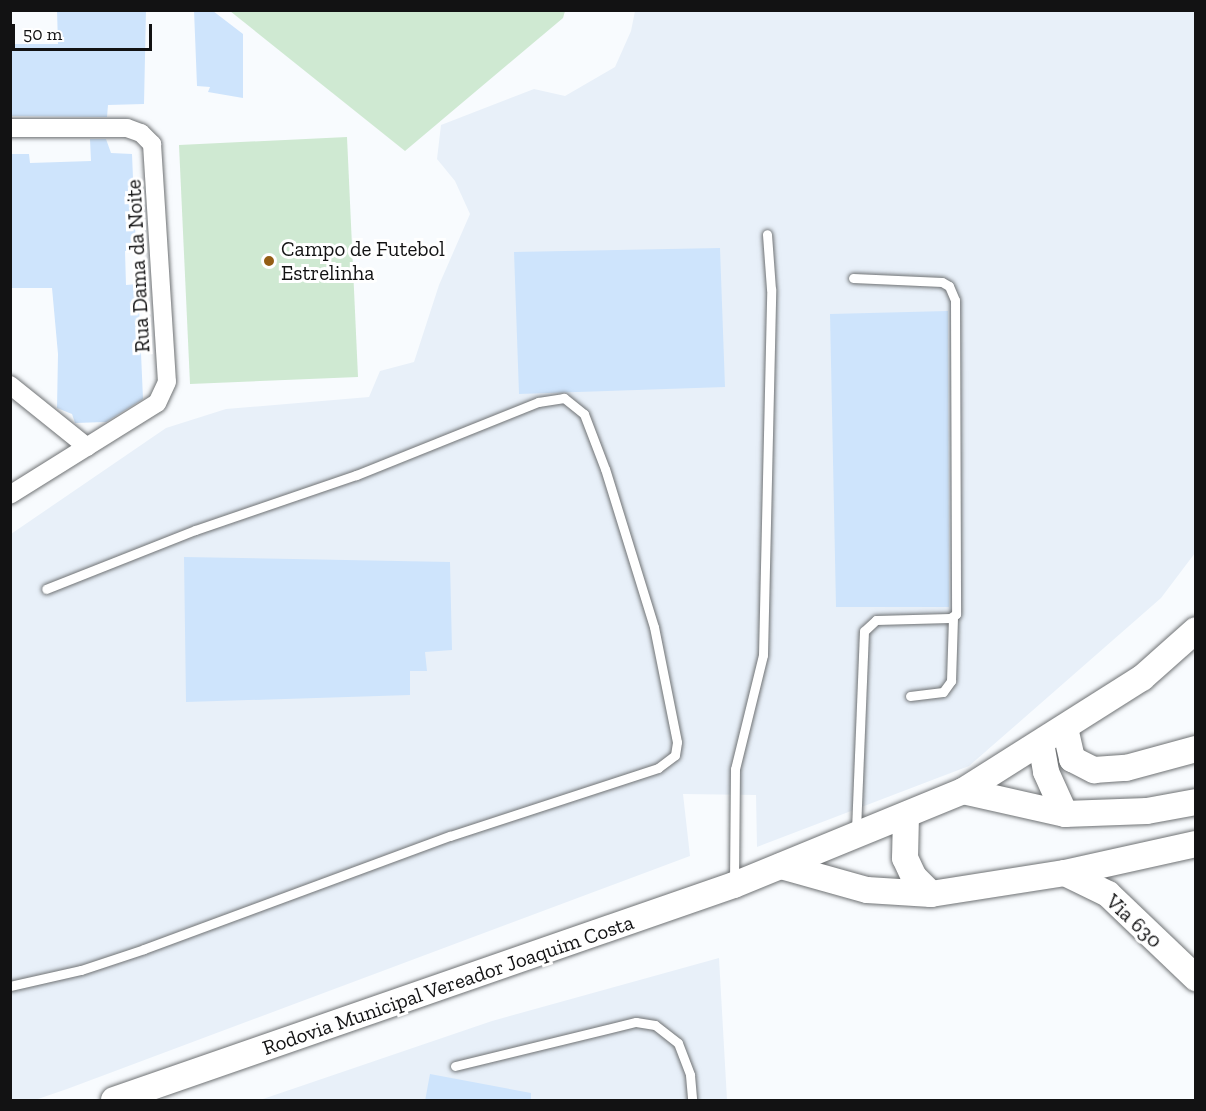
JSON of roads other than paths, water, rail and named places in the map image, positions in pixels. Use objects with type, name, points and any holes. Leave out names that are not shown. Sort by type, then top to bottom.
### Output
[{"type":"main road","points":[[963,791],[1142,678],[1196,630]]},
{"type":"main road","points":[[1065,728],[1072,759],[1094,770],[1126,768],[1196,749]]},
{"type":"main road","points":[[1041,743],[1046,772],[1065,814]]},
{"type":"main road","name":"Rodovia Municipal Vereador Joaquim Costa","points":[[114,1101],[734,885],[856,832],[906,815],[963,791]]},
{"type":"main road","points":[[963,791],[1065,814],[1147,811],[1196,802]]},
{"type":"main road","points":[[906,815],[905,858],[914,877],[931,894]]},
{"type":"main road","points":[[781,866],[867,890],[931,894],[1065,873],[1196,844]]},
{"type":"main road","name":"Via 630","points":[[1065,873],[1108,894],[1196,978]]},
{"type":"street","name":"Rua Dama da Noite","points":[[10,128],[127,128],[146,138],[154,153],[165,394],[157,403],[87,447]]},
{"type":"street","points":[[10,385],[87,447],[10,495]]},
{"type":"lane","points":[[734,885],[735,769],[763,655],[771,290],[767,234]]},
{"type":"lane","points":[[853,278],[942,282],[949,286],[955,300],[953,617],[948,687],[943,692],[910,696]]},
{"type":"lane","points":[[10,986],[81,970],[144,949],[450,836],[658,768],[675,755],[677,742],[654,627],[605,469],[584,414],[564,398],[537,402],[356,475],[195,530],[45,589]]},
{"type":"lane","points":[[856,832],[864,632],[876,620],[953,617]]},
{"type":"lane","points":[[455,1066],[636,1022],[655,1025],[678,1043],[690,1075],[692,1101]]},
{"type":"place","name":"Campo de Futebol Estrelinha","points":[[269,261]]}]
